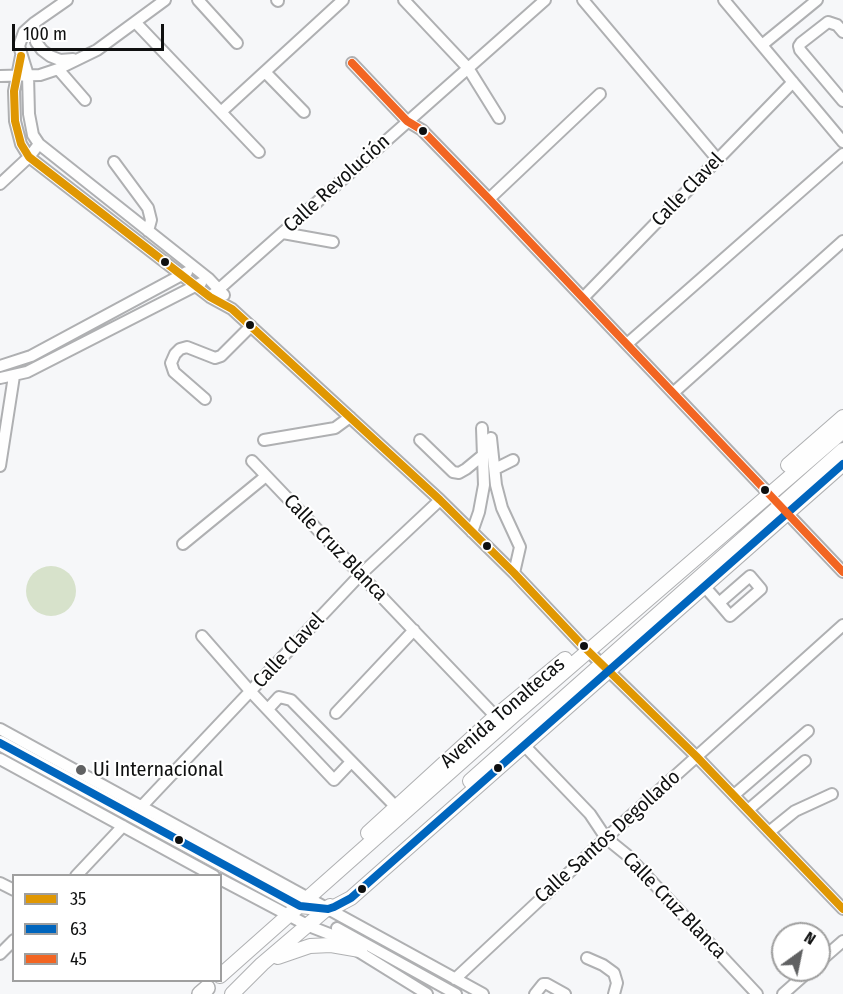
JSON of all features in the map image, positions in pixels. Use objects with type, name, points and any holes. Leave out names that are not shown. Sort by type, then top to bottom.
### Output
[{"type":"main road","name":"Avenida Tonaltecas","points":[[305,902],[320,876],[396,807],[585,648],[765,491],[843,417]]},
{"type":"main road","name":"Avenida Tonaltecas","points":[[765,491],[843,431]]},
{"type":"main road","name":"Avenida Tonaltecas","points":[[605,667],[704,586],[843,450]]},
{"type":"main road","name":"Avenida Tonaltecas","points":[[232,994],[262,964],[328,909],[351,898],[521,742],[783,509],[843,464]]},
{"type":"main road","name":"Avenida Tonaltecas","points":[[222,974],[305,902],[500,720]]},
{"type":"main road","points":[[0,743],[18,745],[305,902],[328,909]]},
{"type":"main road","points":[[305,902],[309,926]]},
{"type":"main road","points":[[262,964],[287,952],[310,946],[331,945],[360,950]]},
{"type":"street","points":[[67,0],[24,32],[19,46],[33,135],[39,144],[209,279],[220,290],[232,309]]},
{"type":"street","points":[[0,76],[40,75],[58,69],[97,50],[165,0]]},
{"type":"street","points":[[198,0],[237,43]]},
{"type":"street","points":[[221,112],[343,0]]},
{"type":"street","points":[[404,0],[468,68],[499,117]]},
{"type":"street","name":"Calle Revolución","points":[[210,297],[544,0]]},
{"type":"street","points":[[583,0],[718,160]]},
{"type":"street","points":[[724,0],[843,142]]},
{"type":"street","points":[[762,45],[817,0]]},
{"type":"street","points":[[843,32],[837,25],[828,22],[799,46],[843,101]]},
{"type":"street","points":[[34,23],[36,42],[50,56],[60,60],[69,60],[97,50]]},
{"type":"street","points":[[136,23],[259,152]]},
{"type":"street","points":[[352,63],[407,121],[422,130],[489,199],[843,572]]},
{"type":"street","points":[[58,69],[85,100]]},
{"type":"street","points":[[265,72],[304,112]]},
{"type":"street","points":[[22,76],[14,91],[15,121],[21,144],[29,157],[195,286],[232,309],[440,500],[585,648],[696,756],[843,909]]},
{"type":"street","name":"Calle Clavel","points":[[583,298],[793,82]]},
{"type":"street","points":[[489,199],[600,94]]},
{"type":"street","points":[[0,184],[29,157],[39,144]]},
{"type":"street","points":[[627,344],[843,154]]},
{"type":"street","points":[[114,162],[148,208],[151,220],[148,231]]},
{"type":"street","points":[[283,233],[333,242]]},
{"type":"street","points":[[673,393],[843,241]]},
{"type":"street","points":[[0,366],[31,356],[195,267]]},
{"type":"street","points":[[0,378],[27,372],[209,279]]},
{"type":"street","points":[[205,399],[174,372],[171,363],[175,354],[187,347],[215,358],[221,356],[251,326]]},
{"type":"street","points":[[0,466],[14,376]]},
{"type":"street","points":[[264,440],[335,428],[350,417]]},
{"type":"street","points":[[472,532],[484,485],[482,428]]},
{"type":"street","points":[[491,438],[496,485],[502,508],[520,547],[514,573]]},
{"type":"street","points":[[420,440],[453,472],[459,473],[483,455]]},
{"type":"street","points":[[495,469],[513,460]]},
{"type":"street","name":"Calle Cruz Blanca","points":[[252,461],[500,720]]},
{"type":"street","points":[[183,544],[266,476]]},
{"type":"street","name":"Calle Clavel","points":[[142,806],[360,575],[440,500]]},
{"type":"street","points":[[704,586],[719,603]]},
{"type":"street","name":"Calle Santos Degollado","points":[[455,979],[696,756],[843,626]]},
{"type":"street","points":[[336,713],[414,630]]},
{"type":"street","points":[[202,636],[334,780],[351,762]]},
{"type":"street","points":[[268,709],[279,697],[291,700],[396,807]]},
{"type":"street","points":[[0,729],[18,745],[142,806],[305,902]]},
{"type":"street","points":[[734,795],[808,731]]},
{"type":"street","name":"Calle Cruz Blanca","points":[[521,742],[590,814],[606,838],[627,855],[758,994]]},
{"type":"street","points":[[18,745],[1,762],[210,874]]},
{"type":"street","points":[[748,810],[805,761]]},
{"type":"street","points":[[769,832],[795,810],[832,794]]},
{"type":"street","points":[[78,874],[123,826]]},
{"type":"street","points":[[222,880],[360,950],[427,994]]},
{"type":"street","points":[[328,909],[483,994]]},
{"type":"street","points":[[338,928],[456,994]]},
{"type":"street","points":[[831,952],[843,941]]},
{"type":"street","points":[[0,954],[12,942]]},
{"type":"street","points":[[587,958],[614,973],[617,983],[614,994]]},
{"type":"street","points":[[783,994],[796,982]]},
{"type":"street","points":[[536,994],[543,984],[565,994]]},
{"type":"green space","points":[[46,566],[56,566],[69,573],[76,586],[76,596],[69,609],[56,616],[46,616],[37,612],[30,605],[26,596],[26,586],[30,577],[37,570]]},
{"type":"transit line","name":"35","points":[[21,56],[14,91],[15,121],[21,144],[29,157],[210,297],[232,309],[440,500],[582,645],[696,756],[843,909]]},
{"type":"transit line","name":"45","points":[[352,63],[407,121],[422,130],[489,199],[843,572]]},
{"type":"transit line","name":"63","points":[[0,743],[300,906],[328,909],[351,898],[843,464]]},
{"type":"place","name":"Ui Internacional","points":[[81,770]]}]
